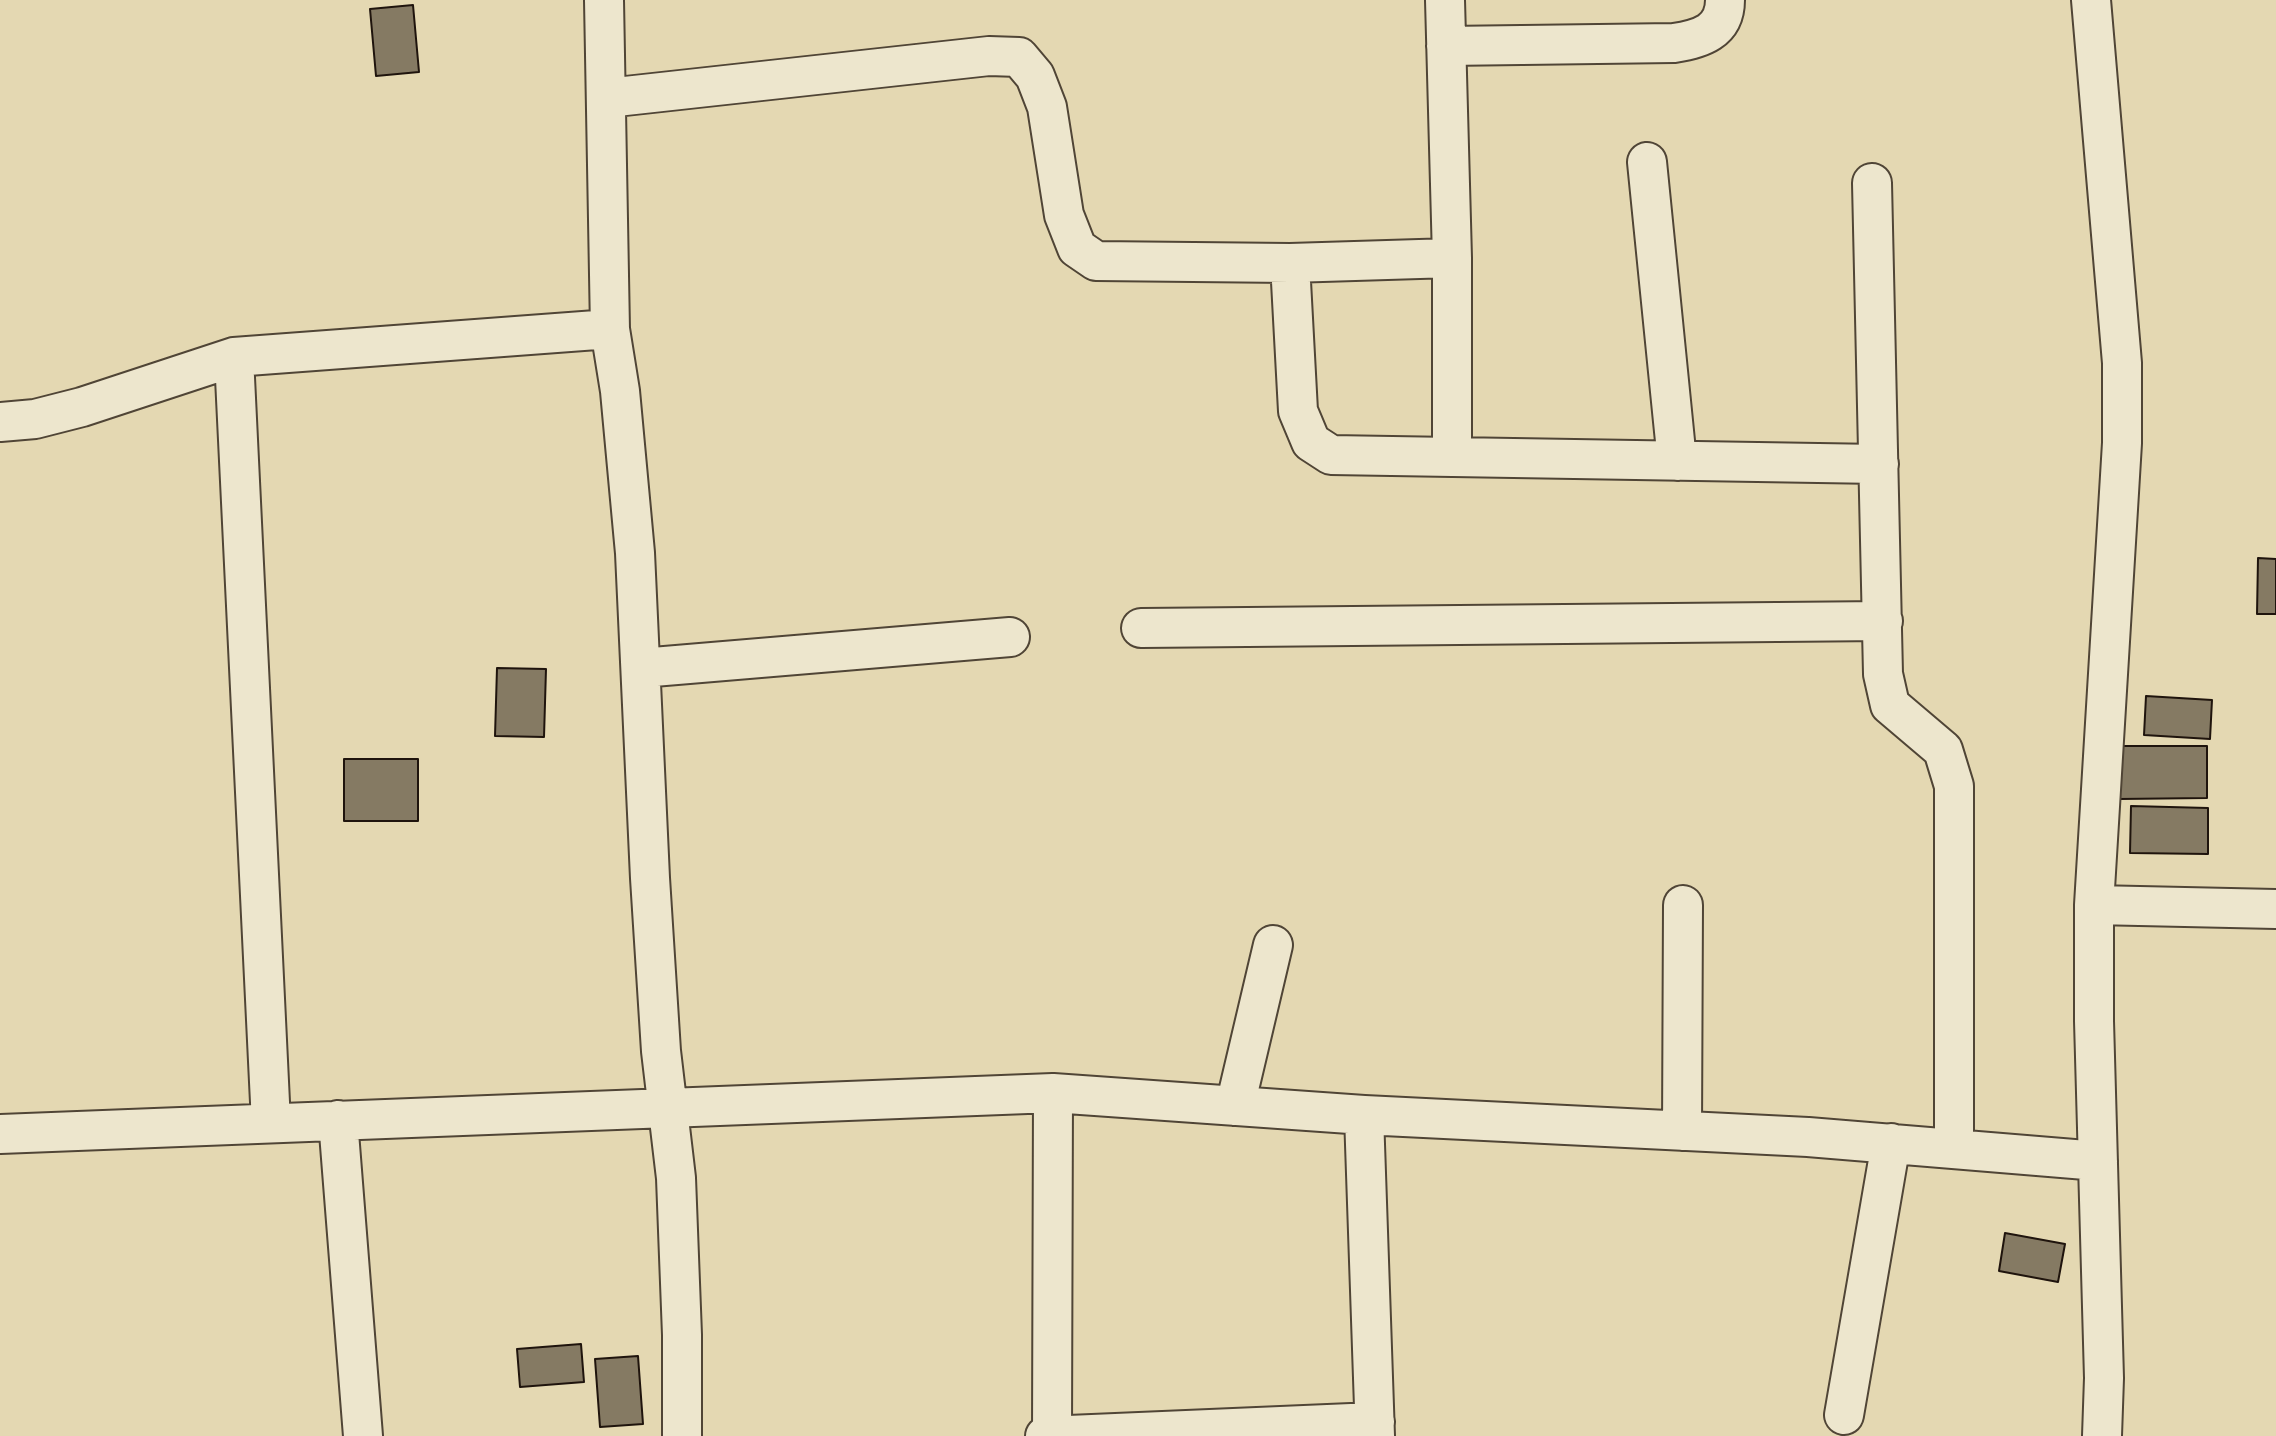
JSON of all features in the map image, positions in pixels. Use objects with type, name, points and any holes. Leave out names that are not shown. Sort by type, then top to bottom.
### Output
[{"type":"street","points":[[604,0],[610,329],[620,391],[635,553],[661,1051],[676,1178],[682,1335],[682,1436]]},
{"type":"street","points":[[1445,0],[1452,258],[1452,457]]},
{"type":"street","points":[[1446,46],[1674,43],[1697,39],[1714,30],[1725,7],[1725,0]]},
{"type":"street","points":[[2091,0],[2122,376],[2122,443],[2094,905],[2094,1021],[2104,1378],[2102,1436]]},
{"type":"street","points":[[607,98],[989,56],[1019,57],[1035,76],[1047,107],[1064,215],[1077,248],[1096,261],[1290,263],[1452,258]]},
{"type":"street","points":[[1647,162],[1676,461]]},
{"type":"street","points":[[1872,183],[1883,674],[1891,705],[1943,750],[1954,786],[1954,1149]]},
{"type":"street","points":[[1290,263],[1298,411],[1311,442],[1331,454],[1879,464]]},
{"type":"street","points":[[0,422],[35,418],[82,407],[233,358],[610,329]]},
{"type":"street","points":[[233,358],[271,1123]]},
{"type":"street","points":[[1141,628],[1882,621]]},
{"type":"street","points":[[641,668],[1010,637]]},
{"type":"street","points":[[1682,1131],[1683,905]]},
{"type":"street","points":[[2094,905],[2276,909]]},
{"type":"street","points":[[1236,1106],[1273,945]]},
{"type":"street","points":[[0,1134],[1053,1093],[1364,1115],[1891,1143],[2098,1161]]},
{"type":"street","points":[[1052,1436],[1053,1093]]},
{"type":"street","points":[[1045,1436],[1375,1429],[1364,1115]]},
{"type":"street","points":[[338,1120],[363,1436]]},
{"type":"street","points":[[1844,1415],[1891,1143]]},
{"type":"building","points":[[413,5],[419,72],[376,76],[370,9]]},
{"type":"building","points":[[2258,558],[2276,559],[2276,614],[2257,614]]},
{"type":"building","points":[[497,668],[546,669],[544,737],[495,736]]},
{"type":"building","points":[[2146,696],[2212,700],[2210,739],[2144,735]]},
{"type":"building","points":[[2118,746],[2207,746],[2207,798],[2119,799]]},
{"type":"building","points":[[344,759],[418,759],[418,821],[344,821]]},
{"type":"building","points":[[2131,806],[2208,808],[2208,854],[2130,853]]},
{"type":"building","points":[[2005,1233],[2065,1244],[2058,1282],[1999,1271]]},
{"type":"building","points":[[581,1344],[584,1382],[520,1387],[517,1349]]},
{"type":"building","points":[[638,1356],[643,1424],[600,1427],[595,1359]]}]
